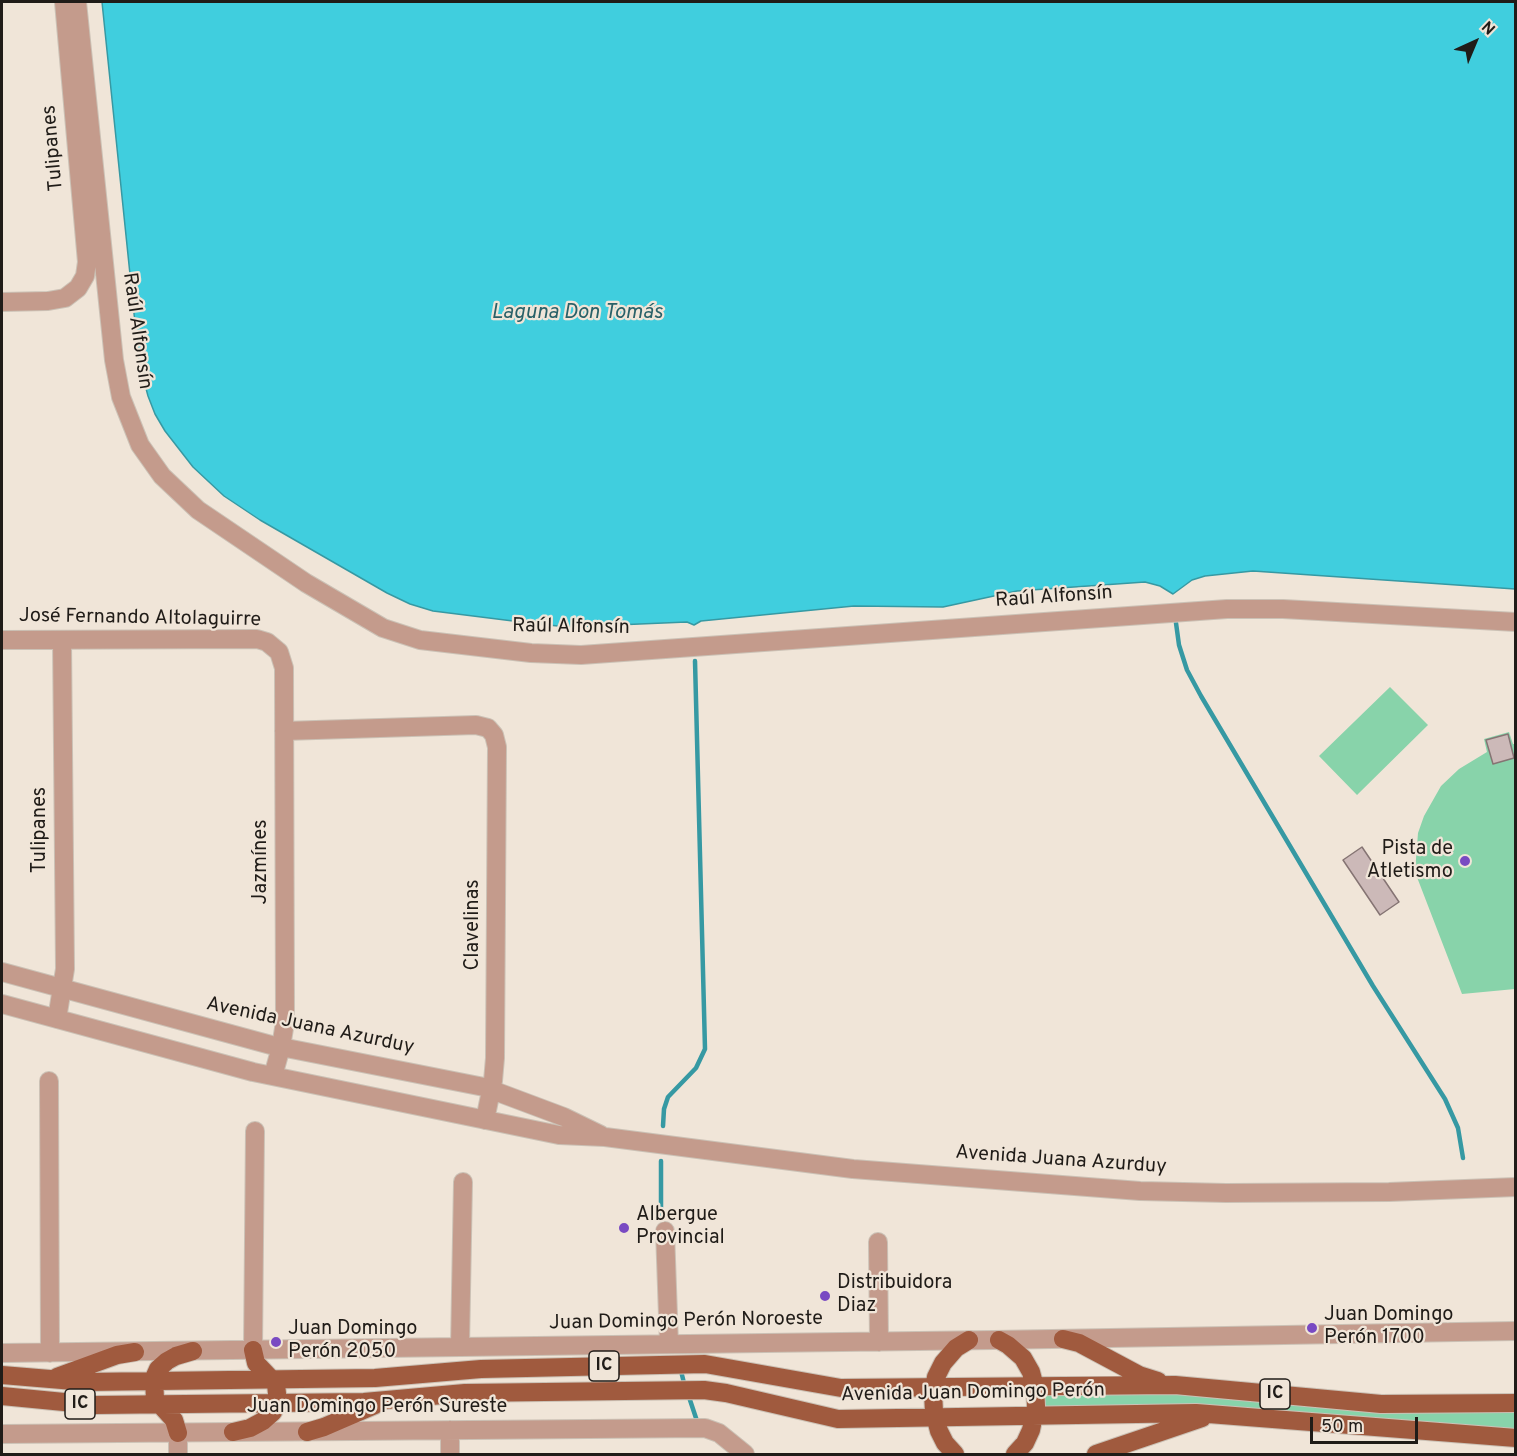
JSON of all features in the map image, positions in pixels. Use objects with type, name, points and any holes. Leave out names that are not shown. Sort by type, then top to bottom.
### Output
[{"type":"main road","points":[[1063,1339],[1083,1344],[1144,1377],[1174,1385]]},
{"type":"main road","points":[[955,1455],[942,1439],[935,1418],[934,1387],[942,1363],[956,1348],[969,1340]]},
{"type":"main road","points":[[999,1340],[1023,1358],[1031,1372],[1035,1387],[1035,1416],[1028,1438],[1015,1455]]},
{"type":"main road","points":[[233,1432],[260,1423],[273,1412],[278,1403],[278,1389],[272,1379],[256,1363],[253,1350]]},
{"type":"main road","points":[[178,1433],[174,1420],[159,1404],[154,1394],[154,1381],[158,1369],[167,1360],[193,1351]]},
{"type":"main road","points":[[51,1378],[117,1355],[135,1352]]},
{"type":"main road","name":"Avenida Juan Domingo Perón","points":[[2,1375],[86,1382],[375,1378],[476,1369],[705,1364],[842,1388],[1174,1385],[1381,1404],[1515,1403]]},
{"type":"main road","name":"Avenida Juan Domingo Perón","points":[[2,1396],[81,1404],[278,1403],[385,1400],[465,1393],[704,1390],[838,1419],[1196,1413],[1515,1438]]},
{"type":"main road","points":[[1482,1403],[1515,1395]]},
{"type":"main road","points":[[307,1432],[324,1427],[385,1400]]},
{"type":"main road","points":[[1096,1455],[1214,1414]]},
{"type":"street","name":"Tulipanes","points":[[2,302],[56,300],[72,294],[85,276],[87,262],[64,2]]},
{"type":"street","name":"Raúl Alfonsín","points":[[77,2],[114,360],[121,397],[140,445],[166,480],[198,510],[306,583],[383,628],[420,640],[543,654],[581,655],[1227,609],[1283,609],[1515,622]]},
{"type":"street","name":"José Fernando Altolaguirre","points":[[2,640],[257,639],[276,648]]},
{"type":"street","name":"Tulipanes","points":[[57,1018],[65,969],[62,640]]},
{"type":"street","name":"Jazmínes","points":[[273,1076],[281,1047],[285,1014],[283,662],[276,648]]},
{"type":"street","name":"Clavelinas","points":[[284,731],[476,725],[492,731],[497,747],[495,1058],[492,1089],[485,1120]]},
{"type":"street","name":"Avenida Juana Azurduy","points":[[2,972],[281,1047],[492,1089],[557,1114],[605,1137]]},
{"type":"street","name":"Avenida Juana Azurduy","points":[[2,1004],[273,1076],[559,1135],[605,1137],[853,1169],[1140,1191],[1377,1192],[1515,1187]]},
{"type":"street","points":[[49,1081],[50,1353]]},
{"type":"street","points":[[253,1350],[255,1131]]},
{"type":"street","points":[[460,1347],[463,1182]]},
{"type":"street","points":[[665,1231],[669,1344]]},
{"type":"street","points":[[878,1242],[879,1342]]},
{"type":"street","name":"Juan Domingo Perón Noroeste","points":[[2,1353],[1515,1331]]},
{"type":"street","name":"Juan Domingo Perón Sureste","points":[[2,1434],[705,1428],[716,1431],[736,1452]]},
{"type":"street","points":[[450,1430],[450,1455]]},
{"type":"street","points":[[178,1433],[178,1455]]},
{"type":"green space","points":[[1390,687],[1428,725],[1357,795],[1319,756]]},
{"type":"green space","name":"Pista de Atletismo","points":[[1509,732],[1513,744],[1516,744],[1515,989],[1462,994],[1415,872],[1418,833],[1424,816],[1441,786],[1459,769],[1487,752],[1484,739]]},
{"type":"green space","points":[[1173,1392],[1515,1411],[1515,1433],[1044,1407],[1044,1394]]},
{"type":"water","name":"Laguna Don Tomás","points":[[102,2],[1515,2],[1515,589],[1253,571],[1205,576],[1192,580],[1173,594],[1160,586],[1145,582],[1017,591],[943,607],[854,606],[701,621],[694,625],[687,622],[569,627],[433,611],[410,604],[260,520],[224,496],[193,467],[155,414],[139,362]]},
{"type":"building","points":[[1508,734],[1514,758],[1493,764],[1486,740]]},
{"type":"building","points":[[1362,847],[1399,902],[1380,915],[1343,860]]},
{"type":"waterway","points":[[1176,623],[1179,645],[1187,670],[1373,986],[1445,1099],[1458,1128],[1463,1158]]},
{"type":"waterway","points":[[663,1126],[664,1109],[668,1097],[696,1068],[705,1049],[695,661]]},
{"type":"waterway","points":[[661,1161],[661,1217]]},
{"type":"waterway","points":[[681,1371],[684,1383]]},
{"type":"waterway","points":[[689,1397],[697,1421]]},
{"type":"place","name":"Pista de Atletismo","points":[[1465,861]]},
{"type":"place","name":"Albergue Provincial","points":[[624,1228]]},
{"type":"place","name":"Distribuidora Diaz","points":[[825,1296]]},
{"type":"place","name":"Juan Domingo Perón 1700","points":[[1312,1328]]},
{"type":"place","name":"Juan Domingo Perón 2050","points":[[276,1342]]}]
